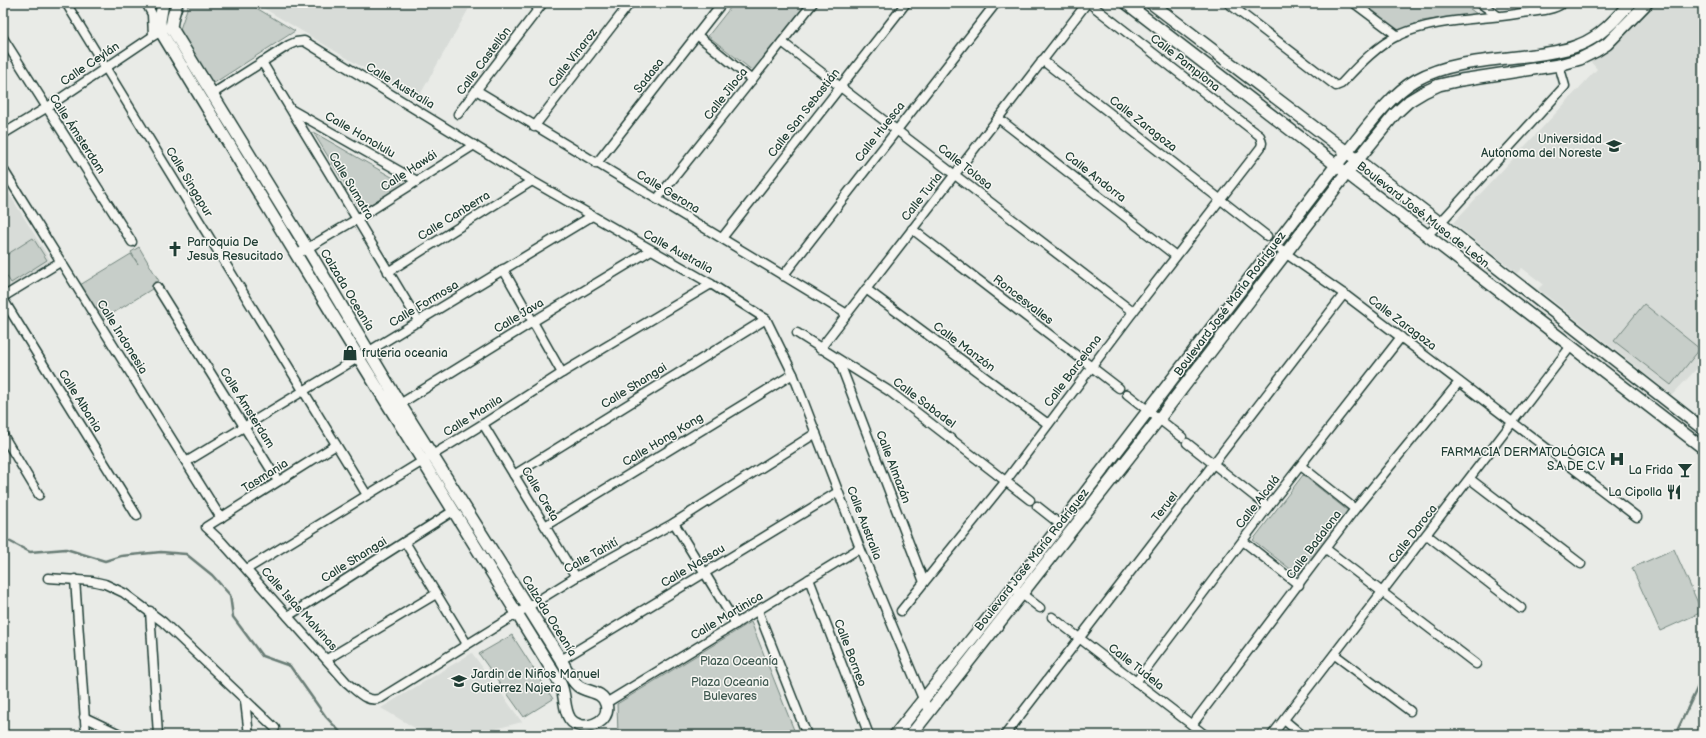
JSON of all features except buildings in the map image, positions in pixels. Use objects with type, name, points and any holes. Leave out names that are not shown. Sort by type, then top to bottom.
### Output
[{"type":"street","name":"Calle Singapur","points":[[66,3],[368,495]]},
{"type":"street","name":"Calzada Oceanía","points":[[146,3],[161,32],[296,255],[563,688],[567,713],[573,722],[582,726],[587,726],[598,722],[606,711],[606,703],[600,695],[577,684],[561,660],[400,404],[308,248],[212,94],[161,32]]},
{"type":"street","points":[[161,32],[160,21],[163,3]]},
{"type":"street","points":[[161,32],[172,16],[178,3]]},
{"type":"street","name":"Calle Castellón","points":[[458,114],[543,3]]},
{"type":"street","name":"Calle Vinaroz","points":[[534,127],[630,3]]},
{"type":"street","name":"Sadasa","points":[[596,164],[722,3]]},
{"type":"street","name":"Calle Jiloca","points":[[657,200],[813,3]]},
{"type":"street","name":"Calle San Sebastián","points":[[722,238],[906,3]]},
{"type":"street","name":"Calle Huesca","points":[[783,276],[996,3]]},
{"type":"street","name":"Calle Turia","points":[[820,349],[1042,60],[1088,3]]},
{"type":"street","name":"Calle Pamplona","points":[[1088,3],[1260,136],[1262,143]]},
{"type":"street","name":"Boulevard José Musa de León","points":[[1126,3],[1337,164],[1703,448]]},
{"type":"street","name":"Boulevard José Musa de León","points":[[1151,3],[1346,153],[1440,223],[1703,429]]},
{"type":"street","points":[[1355,3],[1398,36]]},
{"type":"street","points":[[1480,3],[1498,16]]},
{"type":"street","points":[[1232,4],[1336,86],[1341,84],[1373,53],[1398,36],[1423,27],[1448,22],[1551,8],[1563,3]]},
{"type":"street","name":"Boulevard José María Rodríguez","points":[[911,735],[930,712],[1017,591],[1061,525],[1337,164],[1383,109],[1414,81],[1442,70],[1465,65],[1551,53],[1579,45],[1604,30],[1630,3]]},
{"type":"street","name":"Boulevard José María Rodríguez","points":[[895,735],[923,699],[1017,591],[1159,419],[1347,173],[1395,114],[1409,101],[1439,85],[1461,80],[1559,65],[1580,59],[1596,51],[1617,35],[1647,3]]},
{"type":"street","name":"Calle Ceylán","points":[[3,134],[46,108],[161,32]]},
{"type":"street","points":[[697,35],[752,80]]},
{"type":"street","name":"Calle Ámsterdam","points":[[3,38],[132,242]]},
{"type":"street","name":"Calle Australia","points":[[212,94],[289,45],[304,41],[592,216],[711,284],[766,319],[793,374],[860,548],[923,699],[930,712]]},
{"type":"street","name":"Calle Tolosa","points":[[782,42],[1133,312]]},
{"type":"street","points":[[1194,55],[1202,55],[1204,53],[1205,50],[1203,43]]},
{"type":"street","name":"Calle Zaragoza","points":[[1042,60],[1267,236]]},
{"type":"street","name":"Calle Sumatra","points":[[262,62],[292,109],[419,322]]},
{"type":"street","points":[[1427,235],[1440,223],[1565,86],[1559,65]]},
{"type":"street","name":"Calle Gerona","points":[[476,90],[534,127],[847,314]]},
{"type":"street","name":"Calle Honolulu","points":[[292,109],[417,181]]},
{"type":"street","name":"Calle Andorra","points":[[998,118],[1176,256]]},
{"type":"street","name":"Calle Barcelona","points":[[901,611],[1005,482],[1133,312],[1261,147],[1262,143]]},
{"type":"street","name":"Calle Hawái","points":[[296,255],[357,220],[474,145]]},
{"type":"street","name":"Calle Indonesia","points":[[3,169],[221,518]]},
{"type":"street","name":"Calle Canberra","points":[[388,272],[532,180]]},
{"type":"street","name":"Calle Formosa","points":[[186,462],[592,216]]},
{"type":"street","name":"Roncesvalles","points":[[912,229],[1119,388]]},
{"type":"street","name":"Calle Zaragoza","points":[[1275,246],[1344,294],[1512,424],[1637,517]]},
{"type":"street","name":"Calle Java","points":[[400,404],[651,250]]},
{"type":"street","points":[[3,298],[60,262]]},
{"type":"street","points":[[503,269],[534,321],[562,373]]},
{"type":"street","name":"Calle Manila","points":[[247,569],[483,424],[562,373],[711,284]]},
{"type":"street","name":"Calle Ámsterdam","points":[[157,288],[278,481]]},
{"type":"street","name":"Calle Manzón","points":[[866,289],[1048,424]]},
{"type":"street","name":"Teruel","points":[[1005,735],[1344,294]]},
{"type":"street","name":"Calle Albania","points":[[3,298],[137,516]]},
{"type":"street","name":"Calle Shangai","points":[[514,474],[766,319]]},
{"type":"street","name":"Calle Sabadel","points":[[797,333],[839,361],[889,391],[1030,500]]},
{"type":"street","name":"Calle Alcalá","points":[[1136,682],[1268,507],[1401,337]]},
{"type":"street","name":"Calle Daroca","points":[[1272,735],[1382,594],[1571,346]]},
{"type":"street","name":"Calle Almazán","points":[[839,361],[924,582]]},
{"type":"street","name":"Calle Hong Kong","points":[[545,526],[793,374]]},
{"type":"street","name":"Calle Badalona","points":[[1192,725],[1326,550],[1355,509],[1459,382]]},
{"type":"street","points":[[1127,394],[1268,507]]},
{"type":"street","name":"Calle Creta","points":[[483,424],[576,577]]},
{"type":"street","name":"Calle Tahití","points":[[377,700],[576,577],[674,524],[816,433]]},
{"type":"street","points":[[3,435],[40,495]]},
{"type":"street","name":"Tasmania","points":[[206,527],[336,445]]},
{"type":"street","points":[[1301,466],[1355,509]]},
{"type":"street","points":[[1470,479],[1581,564]]},
{"type":"street","name":"Calle Nassau","points":[[561,660],[838,492]]},
{"type":"street","points":[[1037,506],[1061,525]]},
{"type":"street","name":"Calle Shangai","points":[[288,616],[453,511]]},
{"type":"street","points":[[674,524],[736,624]]},
{"type":"street","name":"Calle Islas Malvinas","points":[[206,527],[247,569],[347,683],[364,697],[377,700]]},
{"type":"street","points":[[1427,535],[1521,608]]},
{"type":"street","points":[[1243,541],[1299,585]]},
{"type":"street","points":[[405,542],[467,644]]},
{"type":"street","name":"Calle Martinica","points":[[606,703],[860,548]]},
{"type":"street","points":[[1326,550],[1476,664]]},
{"type":"street","points":[[48,578],[92,581],[115,588],[150,611],[178,635],[245,701],[275,728]]},
{"type":"street","points":[[75,579],[86,735]]},
{"type":"street","name":"Calle Borneo","points":[[809,579],[869,735]]},
{"type":"street","points":[[1017,591],[1040,608]]},
{"type":"street","points":[[327,659],[436,594]]},
{"type":"street","points":[[150,611],[158,735]]},
{"type":"street","points":[[758,611],[808,735]]},
{"type":"street","name":"Calle Tudela","points":[[1052,617],[1205,735]]},
{"type":"street","points":[[1335,655],[1410,711]]},
{"type":"street","points":[[245,701],[249,735]]},
{"type":"street","points":[[84,717],[122,735]]},
{"type":"street","points":[[1284,720],[1302,735]]},
{"type":"shaded area","points":[[255,3],[472,3],[417,100]]},
{"type":"shaded area","name":"Universidad Autonoma del Noreste","points":[[1654,3],[1703,3],[1703,362],[1672,395],[1538,289],[1543,284],[1522,268],[1517,273],[1453,223],[1597,69],[1590,61],[1611,47]]},
{"type":"shaded area","points":[[3,184],[51,261],[3,291]]},
{"type":"shaded area","name":"Jardin de Niños Manuel Gutierrez Najera","points":[[472,653],[522,722],[484,732],[461,733],[415,728],[381,708]]},
{"type":"green space","points":[[189,3],[248,3],[295,31],[211,85],[178,35]]},
{"type":"green space","points":[[734,3],[806,4],[753,71],[708,36]]},
{"type":"green space","points":[[1361,3],[1462,3],[1477,14],[1421,21],[1399,32]]},
{"type":"green space","points":[[313,132],[404,184],[361,210]]},
{"type":"green space","points":[[33,238],[47,260],[11,283],[3,270],[3,257]]},
{"type":"green space","points":[[139,247],[159,281],[151,286],[152,289],[102,320],[80,285],[131,254],[138,264],[131,252]]},
{"type":"green space","points":[[1644,304],[1700,349],[1671,385],[1614,341]]},
{"type":"green space","points":[[1303,475],[1348,511],[1298,575],[1253,540]]},
{"type":"green space","points":[[1674,549],[1702,612],[1660,631],[1632,568]]},
{"type":"green space","name":"Plaza Oceania Bulevares","points":[[751,622],[796,735],[618,735],[617,704]]},
{"type":"green space","points":[[512,635],[553,699],[524,717],[479,654]]},
{"type":"waterway","points":[[3,538],[30,552],[66,549],[105,561],[121,556],[161,552],[186,554],[212,575],[230,595],[233,617],[262,656],[290,666],[326,717],[343,735]]},
{"type":"waterway","points":[[1675,735],[1703,676]]},
{"type":"place","name":"Universidad Autonoma del Noreste","points":[[1614,146]]},
{"type":"place","name":"Parroquia De Jesus Resucitado","points":[[175,249]]},
{"type":"place","name":"fruteria oceania","points":[[350,353]]},
{"type":"place","name":"FARMACIA DERMATOLÓGICA S.A DE C.V","points":[[1617,459]]},
{"type":"place","name":"La Frida","points":[[1685,470]]},
{"type":"place","name":"La Cipolla","points":[[1674,492]]},
{"type":"place","name":"Jardin de Niños Manuel Gutierrez Najera","points":[[459,681]]},
{"type":"park label","name":"Plaza Oceanía","points":[[739,661]]}]
